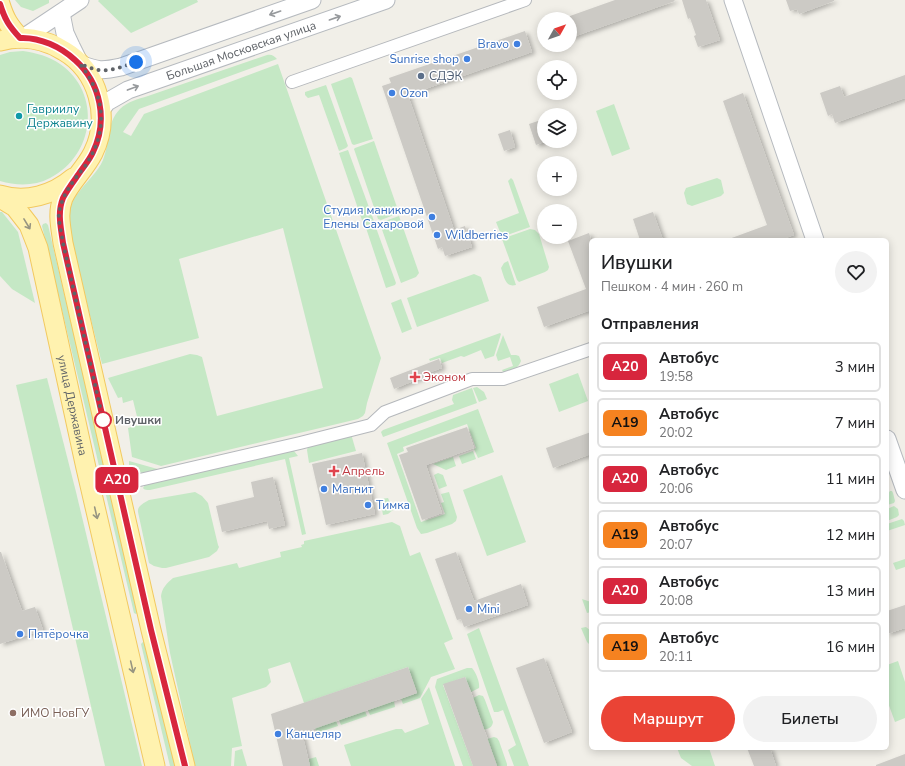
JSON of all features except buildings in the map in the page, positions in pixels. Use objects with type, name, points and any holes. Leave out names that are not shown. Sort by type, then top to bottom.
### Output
[{"type":"main road","points":[[0,4],[5,19],[12,30],[22,38]]},
{"type":"main road","points":[[0,41],[22,38],[34,39],[57,46],[80,64],[96,89],[101,110],[99,138],[94,152],[87,164],[78,175],[63,199],[59,214],[63,243],[151,630],[185,766]]},
{"type":"main road","points":[[0,195],[20,198],[36,196],[51,192],[65,185],[78,175]]},
{"type":"main road","name":"улица Державина","points":[[0,198],[15,207],[29,225],[38,248],[86,468],[155,766]]},
{"type":"main road","points":[[125,637],[151,630]]},
{"type":"street","points":[[22,38],[80,0]]},
{"type":"street","name":"Большая Московская улица","points":[[80,64],[98,70],[121,67],[312,0]]},
{"type":"street","name":"Большая Московская улица","points":[[101,110],[107,102],[128,90],[386,0]]},
{"type":"street","points":[[292,82],[525,0]]},
{"type":"street","points":[[733,0],[814,238]]},
{"type":"street","points":[[61,12],[65,33],[80,64]]},
{"type":"street","points":[[118,485],[284,447],[371,425],[385,412],[472,379],[503,379],[589,350]]},
{"type":"street","points":[[889,445],[905,490]]},
{"type":"green space","points":[[15,0],[49,0],[49,3],[33,11],[21,7]]},
{"type":"green space","points":[[197,0],[198,2],[131,33],[98,1]]},
{"type":"green space","points":[[23,51],[38,54],[51,59],[60,64],[73,76],[82,91],[87,107],[88,123],[84,139],[76,155],[65,168],[50,178],[38,183],[13,184],[0,181],[0,55],[10,52]]},
{"type":"green space","points":[[267,55],[273,56],[277,59],[139,109],[123,132],[131,136],[144,114],[278,64],[381,358],[365,413],[358,419],[161,466],[132,457],[128,428],[139,425],[133,400],[123,403],[122,397],[118,398],[108,378],[190,354],[197,355],[202,357],[217,416],[323,388],[283,228],[179,259],[199,338],[102,364],[66,219],[74,198],[95,173],[103,160],[112,120],[120,109],[137,100]]},
{"type":"green space","points":[[350,77],[352,78],[373,139],[354,145],[352,144],[331,84]]},
{"type":"green space","points":[[326,85],[348,146],[339,151],[319,95],[308,98],[305,95],[305,92]]},
{"type":"green space","points":[[614,104],[630,149],[612,156],[596,111]]},
{"type":"green space","points":[[374,141],[399,213],[381,220],[378,219],[354,149]]},
{"type":"green space","points":[[348,150],[374,221],[373,223],[364,226],[339,153]]},
{"type":"green space","points":[[511,178],[530,227],[502,237],[496,222],[519,213],[508,181]]},
{"type":"green space","points":[[717,178],[721,180],[724,193],[721,196],[692,206],[687,204],[684,193],[686,188]]},
{"type":"green space","points":[[0,212],[2,212],[18,232],[35,303],[12,289],[0,276]]},
{"type":"green space","points":[[399,216],[419,273],[416,277],[401,283],[380,224]]},
{"type":"green space","points":[[46,223],[48,225],[139,612],[136,614],[134,613],[42,226]]},
{"type":"green space","points":[[375,225],[396,283],[395,285],[386,288],[366,228]]},
{"type":"green space","points":[[530,229],[535,230],[537,232],[537,244],[542,244],[549,267],[548,270],[519,282],[502,239]]},
{"type":"green space","points":[[508,261],[516,285],[509,285],[507,283],[501,268],[504,263]]},
{"type":"green space","points":[[474,274],[481,277],[489,301],[417,327],[407,298]]},
{"type":"green space","points":[[401,299],[412,329],[402,333],[391,303]]},
{"type":"green space","points":[[500,333],[501,334],[494,356],[485,359],[481,350],[464,357],[461,356],[442,363],[440,358],[430,361],[429,359]]},
{"type":"green space","points":[[503,335],[511,355],[519,356],[521,361],[516,368],[504,373],[502,370],[513,366],[510,357],[498,361],[496,355]]},
{"type":"green space","points":[[578,373],[588,401],[559,412],[549,384]]},
{"type":"green space","points":[[47,378],[142,766],[105,766],[16,385]]},
{"type":"green space","points":[[477,387],[484,392],[487,399],[479,402],[473,388]]},
{"type":"green space","points":[[472,388],[477,403],[383,437],[381,432],[383,430],[454,404],[452,400],[453,395]]},
{"type":"green space","points":[[478,409],[494,452],[478,458],[467,424],[403,447],[404,451],[397,454],[421,522],[445,514],[441,503],[444,502],[441,494],[449,492],[457,517],[456,521],[452,524],[421,534],[417,528],[387,443]]},
{"type":"green space","points":[[351,434],[356,451],[309,463],[307,450],[308,446]]},
{"type":"green space","points":[[290,450],[294,451],[298,456],[289,458],[306,534],[302,535],[285,459],[150,490],[145,490],[143,488],[145,485]]},
{"type":"green space","points":[[473,451],[476,459],[462,464],[459,456]]},
{"type":"green space","points":[[453,457],[456,466],[446,470],[433,464]]},
{"type":"green space","points":[[129,461],[161,470],[148,473],[136,472],[129,466]]},
{"type":"green space","points":[[438,473],[443,475],[447,486],[439,489],[434,475]]},
{"type":"green space","points":[[502,475],[526,542],[487,556],[463,490]]},
{"type":"green space","points":[[892,491],[895,501],[894,503],[889,504],[889,492]]},
{"type":"green space","points":[[195,492],[202,496],[208,503],[219,547],[217,551],[209,557],[166,568],[154,566],[149,563],[138,512],[139,508],[149,500]]},
{"type":"green space","points":[[388,498],[393,510],[388,514],[383,515],[380,499]]},
{"type":"green space","points":[[894,506],[898,509],[899,515],[889,520],[889,508]]},
{"type":"green space","points":[[902,519],[905,525],[889,530],[889,523]]},
{"type":"green space","points":[[392,522],[400,526],[410,556],[420,552],[453,639],[444,643],[455,669],[431,677],[420,698],[403,704],[401,699],[417,693],[408,667],[304,703],[290,662],[268,669],[271,682],[266,687],[232,698],[242,746],[232,748],[231,766],[195,766],[170,653],[161,596],[165,586],[173,578],[237,563],[239,568],[281,557],[280,552],[302,547],[301,545],[304,544],[304,541]]},
{"type":"green space","points":[[905,559],[905,567],[896,570],[893,563]]},
{"type":"green space","points":[[582,599],[589,601],[589,612],[587,613]]},
{"type":"green space","points":[[586,627],[589,629],[589,644],[587,642],[581,628]]},
{"type":"green space","points":[[479,628],[529,766],[514,766],[508,750],[516,745],[503,710],[494,712],[467,634]]},
{"type":"green space","points":[[143,642],[147,644],[175,766],[170,766],[141,644]]},
{"type":"green space","points":[[898,661],[905,682],[905,718],[895,722],[889,706],[889,664]]},
{"type":"green space","points":[[467,668],[472,668],[475,672],[479,688],[471,692],[465,677],[443,685],[473,766],[463,766],[435,687],[437,679]]},
{"type":"green space","points":[[429,687],[455,766],[351,766],[344,745],[396,729],[402,729],[405,733],[429,724],[421,699]]},
{"type":"green space","points":[[479,695],[483,696],[493,722],[491,727],[484,730],[473,698]]},
{"type":"green space","points":[[394,701],[395,707],[370,715],[368,710]]},
{"type":"green space","points":[[365,711],[367,716],[341,725],[339,720]]},
{"type":"green space","points":[[336,721],[338,726],[317,733],[315,728]]},
{"type":"green space","points":[[494,737],[499,741],[507,766],[497,766],[487,739]]},
{"type":"green space","points":[[242,749],[247,766],[234,766],[235,751]]},
{"type":"green space","points":[[678,750],[710,750],[715,766],[692,766],[681,758]]},
{"type":"green space","points":[[316,757],[319,766],[310,766],[309,759]]},
{"type":"bus line","name":"А20","points":[[0,4],[5,19],[12,30],[20,38],[34,39],[57,46],[80,64],[96,89],[100,105],[101,124],[99,138],[94,152],[63,199],[59,214],[63,243],[112,461],[123,502],[151,630],[185,766]]},
{"type":"place","name":"Bravo","points":[[517,44]]},
{"type":"place","name":"Sunrise shop","points":[[467,59]]},
{"type":"place","name":"СДЭК","points":[[421,76]]},
{"type":"place","name":"Ozon","points":[[392,93]]},
{"type":"place","name":"Гавриилу Державину","points":[[19,116]]},
{"type":"place","name":"Студия маникюра Елены Сахаровой","points":[[432,217]]},
{"type":"place","name":"Wildberries","points":[[437,235]]},
{"type":"place","name":"Эконом","points":[[415,377]]},
{"type":"place","name":"Ивушки","points":[[103,420]]},
{"type":"place","name":"Апрель","points":[[334,471]]},
{"type":"place","name":"Магнит","points":[[324,489]]},
{"type":"place","name":"Тимка","points":[[368,505]]},
{"type":"place","name":"Mini","points":[[469,609]]},
{"type":"place","name":"Пятёрочка","points":[[20,634]]},
{"type":"place","name":"ИМО НовГУ","points":[[13,713]]},
{"type":"place","name":"Канцеляр","points":[[278,734]]},
{"type":"route","points":[[103,420],[63,243],[59,214],[63,199],[94,152],[99,138],[101,124],[101,110],[96,89],[80,64],[98,70],[106,70],[136,62]]}]
